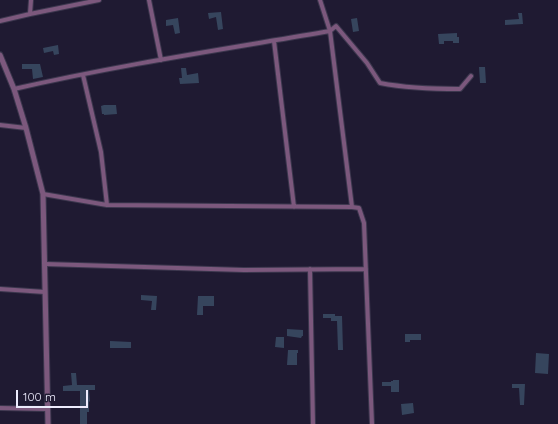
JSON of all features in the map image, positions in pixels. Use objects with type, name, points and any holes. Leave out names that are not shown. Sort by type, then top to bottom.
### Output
[{"type":"street","points":[[30,0],[30,14]]},
{"type":"street","points":[[0,21],[99,0]]},
{"type":"street","points":[[149,0],[161,60]]},
{"type":"street","points":[[320,0],[330,31],[352,208]]},
{"type":"street","points":[[14,89],[161,60],[330,31],[336,26],[367,63],[380,83],[399,87],[460,89],[471,76]]},
{"type":"street","points":[[274,41],[294,207]]},
{"type":"street","points":[[0,54],[14,89],[26,128],[43,194],[48,424]]},
{"type":"street","points":[[83,75],[101,152],[107,205]]},
{"type":"street","points":[[0,125],[26,128]]},
{"type":"street","points":[[43,194],[107,205],[359,208],[364,223],[372,424]]},
{"type":"street","points":[[45,264],[244,270],[366,269]]},
{"type":"street","points":[[310,270],[313,424]]},
{"type":"street","points":[[0,289],[45,292]]},
{"type":"street","points":[[0,408],[48,409]]},
{"type":"building","points":[[221,12],[223,29],[218,30],[216,17],[209,19],[208,13]]},
{"type":"building","points":[[518,13],[522,13],[523,24],[505,25],[505,20],[519,19]]},
{"type":"building","points":[[178,18],[180,33],[175,34],[173,25],[166,26],[166,20]]},
{"type":"building","points":[[357,18],[359,31],[353,32],[351,19]]},
{"type":"building","points":[[457,33],[459,43],[444,41],[444,44],[439,44],[438,34]]},
{"type":"building","points":[[58,45],[59,54],[54,55],[53,51],[44,53],[43,48]]},
{"type":"building","points":[[22,64],[40,64],[43,77],[33,79],[32,69],[22,69]]},
{"type":"building","points":[[479,67],[485,67],[486,83],[480,83]]},
{"type":"building","points":[[181,68],[186,68],[187,75],[198,73],[199,83],[180,84],[179,78],[182,78]]},
{"type":"building","points":[[116,105],[117,114],[102,114],[101,106]]},
{"type":"building","points":[[141,295],[157,296],[156,310],[151,310],[152,301],[141,300]]},
{"type":"building","points":[[198,296],[214,296],[214,306],[203,306],[203,315],[197,315]]},
{"type":"building","points":[[323,314],[335,314],[335,316],[342,316],[343,350],[338,350],[337,321],[331,321],[331,318],[323,318]]},
{"type":"building","points":[[287,329],[303,330],[303,336],[301,338],[287,336]]},
{"type":"building","points":[[405,334],[421,334],[421,340],[410,340],[410,342],[405,342]]},
{"type":"building","points":[[276,337],[284,337],[284,348],[275,347]]},
{"type":"building","points":[[110,341],[131,342],[131,348],[110,348]]},
{"type":"building","points":[[288,350],[298,350],[297,365],[287,365]]},
{"type":"building","points":[[536,353],[549,354],[548,374],[535,373]]},
{"type":"building","points":[[71,373],[76,373],[77,385],[95,385],[95,390],[89,390],[90,401],[89,412],[87,412],[87,424],[80,424],[80,391],[63,391],[63,386],[72,385]]},
{"type":"building","points":[[393,380],[399,380],[399,392],[391,392],[391,386],[382,386],[382,382],[391,382]]},
{"type":"building","points":[[512,384],[525,384],[524,405],[520,405],[519,388],[512,388]]},
{"type":"building","points":[[413,403],[414,413],[402,415],[401,404]]}]
